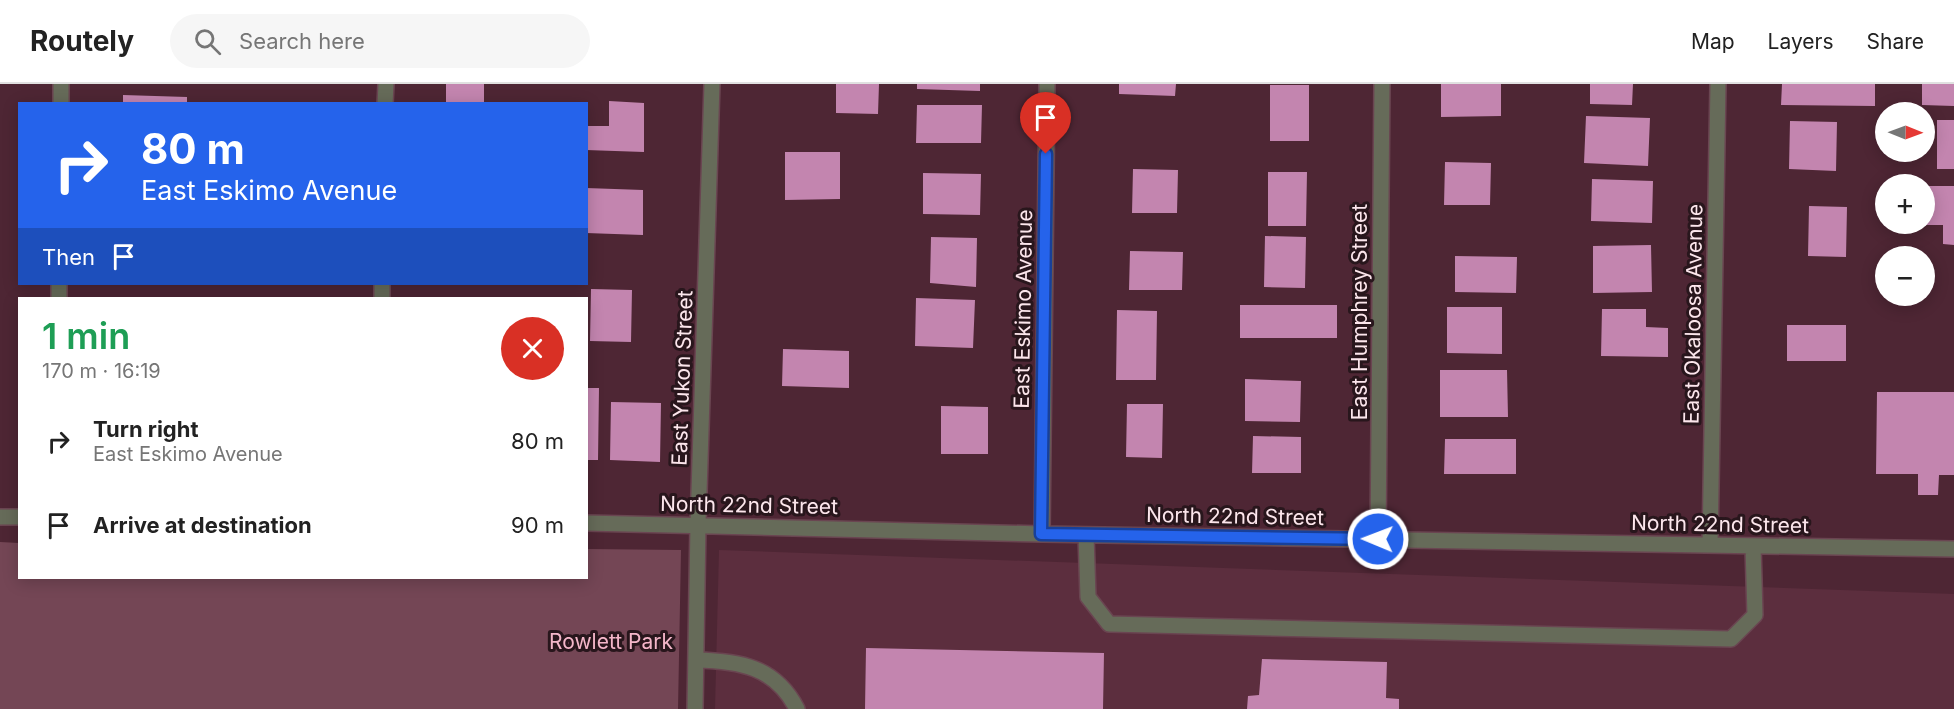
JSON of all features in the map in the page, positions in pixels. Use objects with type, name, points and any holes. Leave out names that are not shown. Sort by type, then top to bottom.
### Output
[{"type":"street","points":[[61,84],[61,102]]},
{"type":"street","points":[[385,102],[386,84]]},
{"type":"street","name":"East Yukon Street","points":[[695,709],[698,524],[712,84]]},
{"type":"street","name":"East Eskimo Avenue","points":[[1041,534],[1047,84]]},
{"type":"street","name":"East Humphrey Street","points":[[1378,539],[1382,84]]},
{"type":"street","name":"East Okaloosa Avenue","points":[[1710,545],[1718,84]]},
{"type":"street","points":[[0,517],[18,517]]},
{"type":"street","name":"North 22nd Street","points":[[588,523],[1086,535],[1954,549]]},
{"type":"street","points":[[1086,535],[1088,597],[1109,624],[1731,639],[1755,615],[1753,546]]},
{"type":"street","points":[[696,660],[747,664],[781,688],[797,709]]},
{"type":"shaded area","points":[[719,550],[1954,594],[1954,709],[715,709]]},
{"type":"green space","name":"Rowlett Park","points":[[0,542],[18,543],[18,579],[588,579],[588,549],[681,550],[678,709],[0,709]]},
{"type":"building","points":[[446,84],[484,84],[484,102],[446,102]]},
{"type":"building","points":[[836,84],[879,84],[878,114],[836,113]]},
{"type":"building","points":[[917,84],[980,84],[980,91],[917,89]]},
{"type":"building","points":[[1119,84],[1176,84],[1175,96],[1119,94]]},
{"type":"building","points":[[1441,84],[1501,84],[1501,116],[1441,117]]},
{"type":"building","points":[[1590,84],[1633,84],[1632,105],[1590,104]]},
{"type":"building","points":[[1782,84],[1875,84],[1875,106],[1781,105]]},
{"type":"building","points":[[1922,84],[1954,84],[1954,106],[1922,102]]},
{"type":"building","points":[[1270,85],[1309,85],[1309,141],[1270,141]]},
{"type":"building","points":[[123,95],[187,97],[187,102],[123,102]]},
{"type":"building","points":[[609,101],[644,103],[644,152],[588,150],[588,126],[609,126]]},
{"type":"building","points":[[917,105],[982,105],[981,143],[916,143]]},
{"type":"building","points":[[1586,116],[1650,118],[1648,166],[1584,163]]},
{"type":"building","points":[[1937,120],[1954,120],[1954,169],[1937,169]]},
{"type":"building","points":[[1790,121],[1837,122],[1836,171],[1789,169]]},
{"type":"building","points":[[785,152],[840,152],[840,199],[785,200]]},
{"type":"building","points":[[1445,162],[1491,163],[1490,205],[1444,205]]},
{"type":"building","points":[[1133,169],[1178,170],[1177,213],[1132,213]]},
{"type":"building","points":[[1268,172],[1307,172],[1306,226],[1268,226]]},
{"type":"building","points":[[923,173],[981,174],[980,215],[923,214]]},
{"type":"building","points":[[1592,179],[1653,181],[1652,223],[1591,221]]},
{"type":"building","points":[[1935,186],[1954,186],[1954,245],[1943,244],[1943,225],[1935,225]]},
{"type":"building","points":[[588,188],[643,190],[643,235],[588,233]]},
{"type":"building","points":[[1809,206],[1847,207],[1846,257],[1808,256]]},
{"type":"building","points":[[1265,236],[1306,237],[1305,288],[1264,287]]},
{"type":"building","points":[[931,237],[977,238],[976,287],[930,283]]},
{"type":"building","points":[[1651,245],[1652,292],[1593,293],[1593,246]]},
{"type":"building","points":[[1130,251],[1183,252],[1182,290],[1129,290]]},
{"type":"building","points":[[1455,256],[1517,257],[1516,293],[1455,292]]},
{"type":"building","points":[[591,289],[632,290],[631,342],[590,341]]},
{"type":"building","points":[[916,298],[975,300],[973,348],[915,346]]},
{"type":"building","points":[[1240,305],[1337,305],[1337,338],[1240,338]]},
{"type":"building","points":[[1447,307],[1502,307],[1502,354],[1447,353]]},
{"type":"building","points":[[1602,309],[1646,309],[1646,327],[1668,328],[1668,357],[1601,356]]},
{"type":"building","points":[[1117,310],[1157,311],[1156,380],[1116,380]]},
{"type":"building","points":[[1787,325],[1846,325],[1846,361],[1787,361]]},
{"type":"building","points":[[783,349],[849,351],[849,388],[782,386]]},
{"type":"building","points":[[1440,370],[1507,370],[1508,417],[1440,417]]},
{"type":"building","points":[[1245,379],[1301,381],[1300,422],[1245,421]]},
{"type":"building","points":[[588,388],[599,388],[598,460],[588,460]]},
{"type":"building","points":[[1877,392],[1954,392],[1954,475],[1939,475],[1938,495],[1918,495],[1918,474],[1876,474]]},
{"type":"building","points":[[611,402],[661,403],[660,462],[610,460]]},
{"type":"building","points":[[1127,404],[1163,404],[1162,458],[1126,457]]},
{"type":"building","points":[[941,406],[988,407],[988,454],[941,454]]},
{"type":"building","points":[[1253,436],[1301,437],[1301,473],[1252,473]]},
{"type":"building","points":[[1445,439],[1516,439],[1516,474],[1444,474]]},
{"type":"building","points":[[866,648],[1104,653],[1103,709],[865,709]]},
{"type":"building","points":[[1262,659],[1387,662],[1386,698],[1399,699],[1399,709],[1247,709],[1248,696],[1259,695]]},
{"type":"route","points":[[1046,154],[1041,534],[1378,539]]}]
